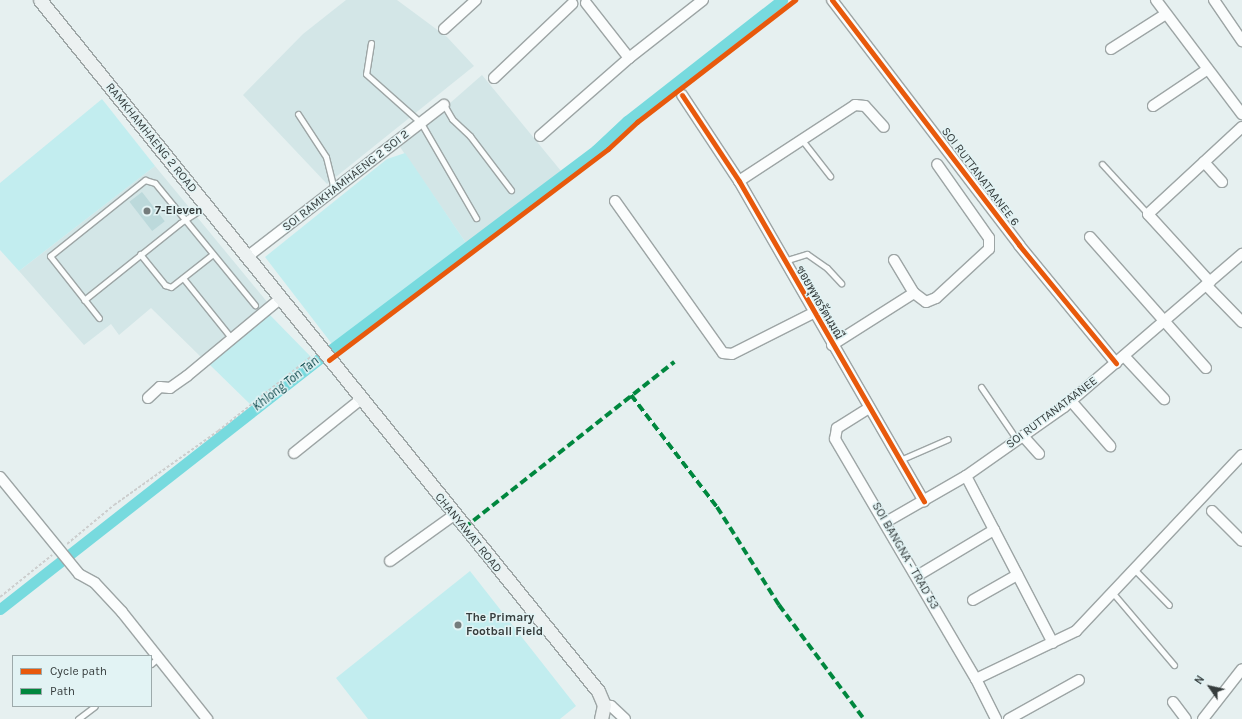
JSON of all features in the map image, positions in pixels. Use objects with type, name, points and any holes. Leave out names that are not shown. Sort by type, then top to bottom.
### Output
[{"type":"main road","name":"RAMKHAMHAENG 2 ROAD","points":[[40,0],[324,353]]},
{"type":"main road","name":"CHANYAWAT ROAD","points":[[324,353],[360,400],[598,691],[602,715]]},
{"type":"street","points":[[444,29],[476,0]]},
{"type":"street","points":[[540,136],[629,58],[703,0]]},
{"type":"street","name":"SOI RUTTANATAANEE 6","points":[[832,0],[1019,246],[1116,363]]},
{"type":"street","points":[[843,0],[844,16]]},
{"type":"street","points":[[1156,0],[1242,114]]},
{"type":"street","points":[[494,78],[570,2],[579,6],[587,2],[629,58]]},
{"type":"street","points":[[1219,2],[1242,41]]},
{"type":"street","points":[[1111,49],[1166,14]]},
{"type":"street","points":[[1153,106],[1208,69]]},
{"type":"street","name":"ซอยพุทธรัตนมณี","points":[[682,95],[739,181],[784,262],[924,502]]},
{"type":"street","name":"SOI RAMKHAMHAENG 2 SOI 2","points":[[248,257],[444,105]]},
{"type":"street","points":[[739,181],[854,105],[865,106],[884,127]]},
{"type":"street","points":[[1241,131],[1204,162],[1148,214],[1242,322]]},
{"type":"street","points":[[1204,162],[1222,182]]},
{"type":"street","points":[[894,260],[914,293],[926,302],[936,298],[986,254],[991,244],[985,231],[937,164]]},
{"type":"street","points":[[615,201],[724,353],[732,354],[814,314]]},
{"type":"street","points":[[1090,237],[1206,368]]},
{"type":"street","name":"SOI RUTTANATAANEE","points":[[886,522],[924,502],[966,476],[1071,401],[1242,254]]},
{"type":"street","points":[[832,345],[914,293]]},
{"type":"street","points":[[148,398],[160,387],[170,388],[187,376],[281,298]]},
{"type":"street","points":[[1124,356],[1164,399]]},
{"type":"street","points":[[294,453],[360,400]]},
{"type":"street","points":[[1071,401],[1110,446]]},
{"type":"street","name":"SOI BANGNA - TRAD 53","points":[[869,408],[837,428],[835,439],[886,522],[976,679],[996,719]]},
{"type":"street","points":[[1020,438],[1039,454]]},
{"type":"street","points":[[976,679],[1053,644],[1076,631],[1242,455]]},
{"type":"street","points":[[966,476],[1053,644]]},
{"type":"street","points":[[0,478],[79,574],[95,583],[122,612],[151,655]]},
{"type":"street","points":[[1212,511],[1242,541]]},
{"type":"street","points":[[390,561],[454,515]]},
{"type":"street","points":[[917,576],[994,530]]},
{"type":"street","points":[[973,600],[1017,575]]},
{"type":"street","points":[[155,661],[207,719]]},
{"type":"street","points":[[1203,719],[1242,669]]},
{"type":"street","points":[[1009,719],[1079,680]]},
{"type":"street","points":[[1174,702],[1186,719]]},
{"type":"street","points":[[602,715],[611,706],[625,719]]},
{"type":"lane","points":[[371,43],[366,74],[421,123],[476,218]]},
{"type":"lane","points":[[444,105],[452,119],[470,136],[511,190]]},
{"type":"lane","points":[[298,114],[326,157],[334,190]]},
{"type":"lane","points":[[802,140],[830,176]]},
{"type":"lane","points":[[1102,164],[1148,214]]},
{"type":"lane","points":[[98,318],[51,260],[53,251],[145,180],[155,183],[255,305]]},
{"type":"lane","points":[[84,300],[140,254],[206,206]]},
{"type":"lane","points":[[140,254],[165,285],[171,287],[213,254]]},
{"type":"lane","points":[[784,262],[807,254],[827,268],[841,283]]},
{"type":"lane","points":[[183,278],[232,340]]},
{"type":"lane","points":[[981,387],[1020,438]]},
{"type":"lane","points":[[900,460],[948,439]]},
{"type":"lane","points":[[1134,569],[1169,605]]},
{"type":"lane","points":[[1112,592],[1174,666]]},
{"type":"lane","points":[[78,719],[94,707]]},
{"type":"path","points":[[0,597],[114,505],[218,432],[307,362],[324,353]]},
{"type":"shaded area","points":[[346,0],[397,0],[447,37],[474,66],[327,184],[243,95],[303,34]]},
{"type":"shaded area","points":[[482,75],[561,171],[466,243],[400,147]]},
{"type":"shaded area","points":[[102,99],[155,166],[19,271],[0,250],[0,183]]},
{"type":"shaded area","points":[[405,153],[466,243],[332,344],[265,257],[387,159]]},
{"type":"shaded area","points":[[155,166],[268,303],[203,359],[151,308],[119,335],[111,324],[84,345],[19,271]]},
{"type":"shaded area","points":[[269,314],[313,359],[253,407],[209,364]]},
{"type":"shaded area","name":"The Primary Football Field","points":[[470,571],[576,706],[560,719],[368,719],[336,678]]},
{"type":"building","name":"7-Eleven","points":[[142,192],[165,221],[152,231],[129,202]]},
{"type":"waterway","name":"Khlong Ton Tan","points":[[0,609],[320,358],[596,150],[627,121],[782,0]]},
{"type":"marked path","points":[[464,528],[674,362]]},
{"type":"marked path","points":[[631,395],[717,507],[779,605],[864,719]]},
{"type":"cycle path","points":[[329,360],[608,149],[637,122],[795,0]]},
{"type":"cycle path","points":[[832,0],[1019,245],[1116,363]]},
{"type":"cycle path","points":[[682,95],[739,181],[924,501]]},
{"type":"place","name":"7-Eleven","points":[[147,211]]},
{"type":"place","name":"The Primary Football Field","points":[[458,625]]}]
